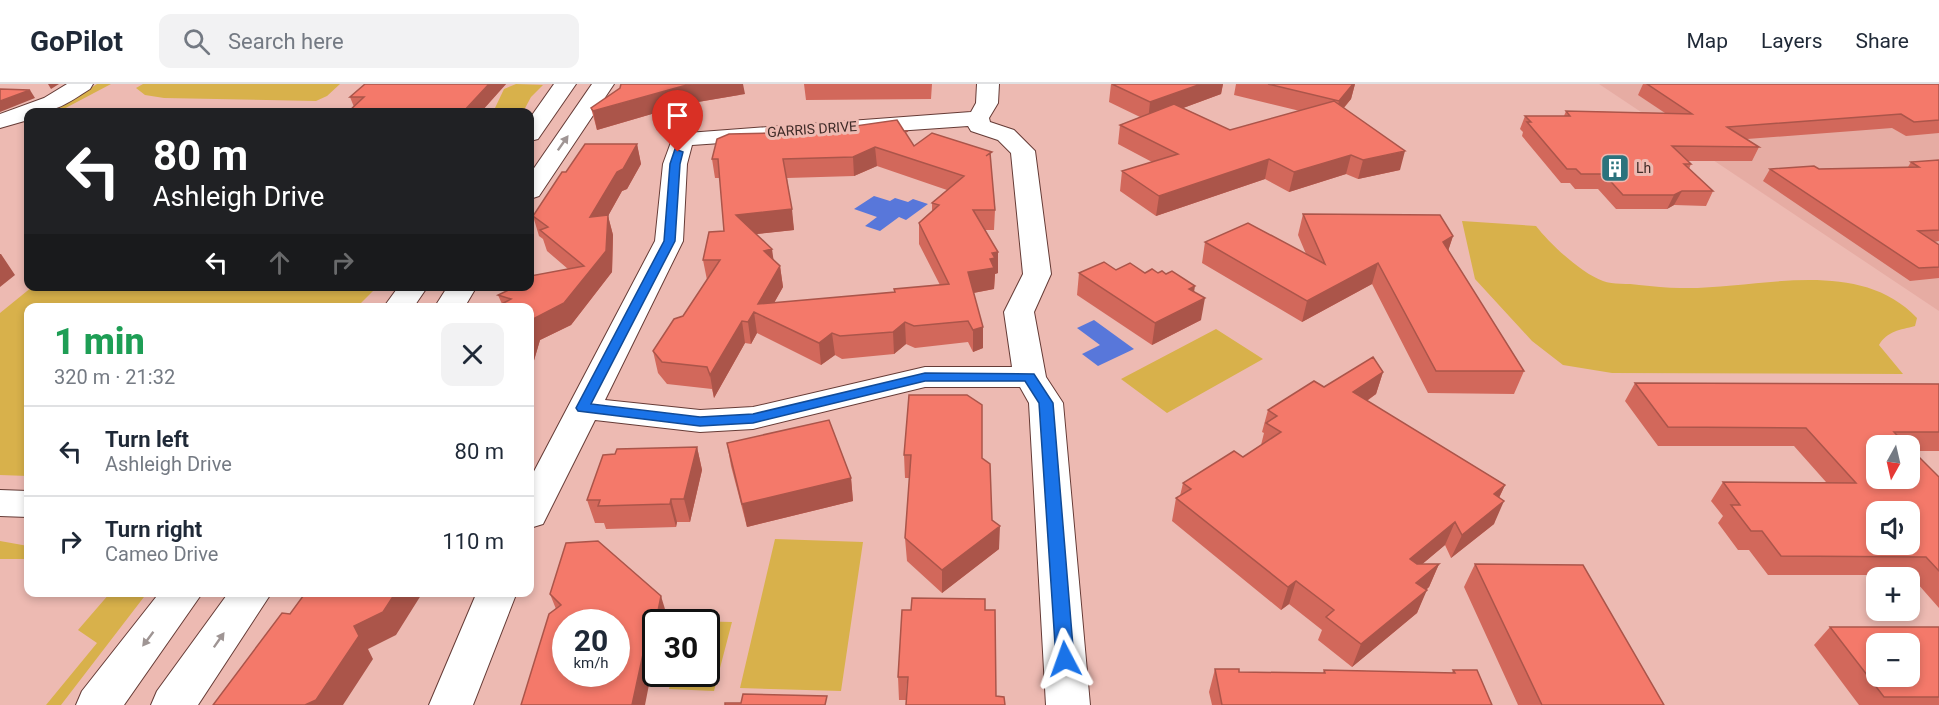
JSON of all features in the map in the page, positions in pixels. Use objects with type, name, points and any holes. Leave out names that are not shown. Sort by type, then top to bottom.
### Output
[{"type":"street","points":[[0,121],[32,102],[52,103],[82,84]]},
{"type":"street","points":[[534,128],[565,84]]},
{"type":"street","points":[[534,185],[603,84]]},
{"type":"street","points":[[988,84],[987,103],[978,118],[979,126],[1006,135],[1023,151],[1037,274],[1019,312],[1030,377],[1046,403],[1068,705]]},
{"type":"street","name":"GARRIS DRIVE","points":[[582,408],[669,241],[675,164],[682,139],[978,118]]},
{"type":"street","points":[[534,506],[582,408],[700,422],[753,418],[925,377],[1030,377]]},
{"type":"street","points":[[0,503],[24,504]]},
{"type":"street","points":[[98,705],[179,597]]},
{"type":"street","points":[[173,705],[249,597]]},
{"type":"street","points":[[451,705],[495,597]]},
{"type":"shaded area","points":[[97,84],[111,84],[66,108],[55,108],[69,102]]},
{"type":"shaded area","points":[[143,84],[340,84],[327,96],[316,101],[164,98],[145,95],[136,88]]},
{"type":"shaded area","points":[[516,84],[543,85],[531,97],[525,108],[495,108],[504,89]]},
{"type":"shaded area","points":[[1599,84],[1939,84],[1939,311]]},
{"type":"shaded area","points":[[1462,221],[1536,226],[1576,265],[1594,277],[1611,283],[1680,288],[1804,280],[1836,281],[1865,287],[1893,299],[1917,318],[1915,326],[1890,334],[1879,345],[1903,374],[1612,373],[1563,365],[1532,341],[1475,279]]},
{"type":"shaded area","points":[[27,291],[373,291],[361,303],[24,303],[24,476],[0,475],[0,313]]},
{"type":"shaded area","points":[[1216,329],[1263,359],[1167,413],[1121,379]]},
{"type":"shaded area","points":[[775,539],[863,542],[841,691],[740,688]]},
{"type":"shaded area","points":[[0,541],[24,545],[24,559],[0,559]]},
{"type":"shaded area","points":[[107,597],[144,597],[61,705],[46,705],[97,643],[78,630]]},
{"type":"shaded area","points":[[720,622],[732,622],[720,668]]},
{"type":"shaded area","points":[[670,687],[715,687],[714,691],[669,689]]},
{"type":"water","points":[[874,196],[890,201],[895,198],[908,202],[913,199],[928,204],[906,220],[899,217],[880,231],[865,226],[877,217],[854,209]]},
{"type":"water","points":[[1094,320],[1134,349],[1098,366],[1082,354],[1100,345],[1077,328]]},
{"type":"building","points":[[365,84],[489,84],[467,108],[352,108],[364,97],[350,97]]},
{"type":"building","points":[[621,84],[693,84],[593,111],[591,108],[620,88]]},
{"type":"building","points":[[1112,84],[1201,84],[1150,102]]},
{"type":"building","points":[[1268,84],[1353,84],[1339,101]]},
{"type":"building","points":[[1647,84],[1939,84],[1939,120],[1914,122],[1901,114],[1727,127],[1759,147],[1672,146],[1691,164],[1684,164],[1713,191],[1682,191],[1674,195],[1623,195],[1604,174],[1581,174],[1576,169],[1567,169],[1527,122],[1531,122],[1525,116],[1570,116],[1566,111],[1692,114]]},
{"type":"building","points":[[0,89],[30,90],[0,101]]},
{"type":"building","points":[[1334,101],[1405,151],[1363,160],[1351,155],[1294,172],[1269,159],[1159,196],[1122,171],[1178,154],[1120,125],[1174,104],[1230,130]]},
{"type":"building","points":[[897,120],[904,131],[908,131],[905,132],[914,146],[932,133],[992,152],[990,153],[995,210],[973,210],[998,252],[992,253],[995,258],[990,259],[994,268],[968,272],[983,327],[973,330],[968,321],[914,326],[905,322],[893,332],[840,336],[832,333],[819,343],[754,312],[748,322],[742,321],[710,375],[707,367],[662,362],[653,351],[674,319],[683,316],[720,260],[703,260],[709,232],[724,231],[718,159],[712,159],[717,139],[729,134],[770,133],[780,137],[787,134],[858,132],[855,126]],"holes":[[[875,147],[964,176],[932,203],[939,205],[919,223],[949,284],[894,289],[895,292],[758,304],[780,266],[764,251],[772,249],[736,215],[792,209],[783,159],[853,157]]]},
{"type":"building","points":[[585,144],[637,144],[590,217],[608,215],[606,251],[564,303],[534,318],[534,303],[503,303],[511,299],[498,295],[507,291],[534,291],[534,275],[584,266],[540,230],[548,227],[534,217],[562,172],[566,172]]},
{"type":"building","points":[[1939,160],[1939,230],[1918,231],[1939,245],[1939,267],[1919,268],[1770,169],[1814,166],[1819,169],[1919,167],[1911,162]]},
{"type":"building","points":[[1303,214],[1440,215],[1453,236],[1443,242],[1524,371],[1436,371],[1378,263],[1307,301],[1205,242],[1248,223],[1325,264]]},
{"type":"building","points":[[1104,262],[1116,270],[1130,263],[1145,273],[1152,269],[1166,274],[1172,271],[1195,286],[1189,289],[1205,298],[1155,323],[1079,273]]},
{"type":"building","points":[[1373,357],[1383,372],[1353,392],[1505,485],[1494,494],[1504,501],[1462,535],[1455,522],[1410,559],[1417,564],[1439,564],[1416,583],[1427,590],[1361,644],[1326,617],[1334,610],[1296,581],[1288,587],[1176,498],[1191,489],[1183,483],[1234,451],[1243,457],[1281,432],[1266,423],[1277,416],[1268,410],[1314,381],[1324,387]]},
{"type":"building","points":[[1635,383],[1939,384],[1939,432],[1894,432],[1897,435],[1866,435],[1866,489],[1920,489],[1920,458],[1939,477],[1939,571],[1926,557],[1781,556],[1762,531],[1751,531],[1731,505],[1740,505],[1723,482],[1856,483],[1806,428],[1668,427]]},
{"type":"building","points":[[909,395],[967,395],[982,405],[982,458],[990,464],[992,520],[1000,526],[942,570],[905,538],[911,455],[904,455]]},
{"type":"building","points":[[829,420],[851,478],[742,504],[727,443]]},
{"type":"building","points":[[697,447],[684,499],[671,499],[670,504],[598,506],[600,500],[587,500],[603,455],[615,454],[617,449]]},
{"type":"building","points":[[598,541],[661,596],[658,609],[642,609],[642,659],[632,705],[521,705],[549,614],[552,612],[552,687],[630,687],[630,609],[556,609],[561,605],[550,594],[566,543]]},
{"type":"building","points":[[1475,564],[1583,565],[1664,705],[1542,705]]},
{"type":"building","points":[[302,597],[393,597],[383,612],[354,626],[359,636],[316,700],[305,705],[213,705],[282,613],[290,614]]},
{"type":"building","points":[[912,598],[985,599],[985,610],[995,610],[996,696],[1004,697],[1005,705],[906,705],[908,677],[898,677],[902,610],[911,610]]},
{"type":"building","points":[[1830,627],[1939,627],[1939,697],[1884,697],[1876,687],[1920,687],[1920,633],[1866,633],[1866,674]]},
{"type":"building","points":[[1215,669],[1239,669],[1239,672],[1325,673],[1324,670],[1455,673],[1453,670],[1477,670],[1492,705],[1222,705]]},
{"type":"building","points":[[743,694],[827,696],[825,705],[725,705],[725,703],[741,703]]},
{"type":"place","name":"Lh","points":[[1615,168]]},
{"type":"route","points":[[678,152],[669,241],[582,408],[700,422],[753,418],[925,377],[1030,377],[1046,403],[1065,659]]}]
